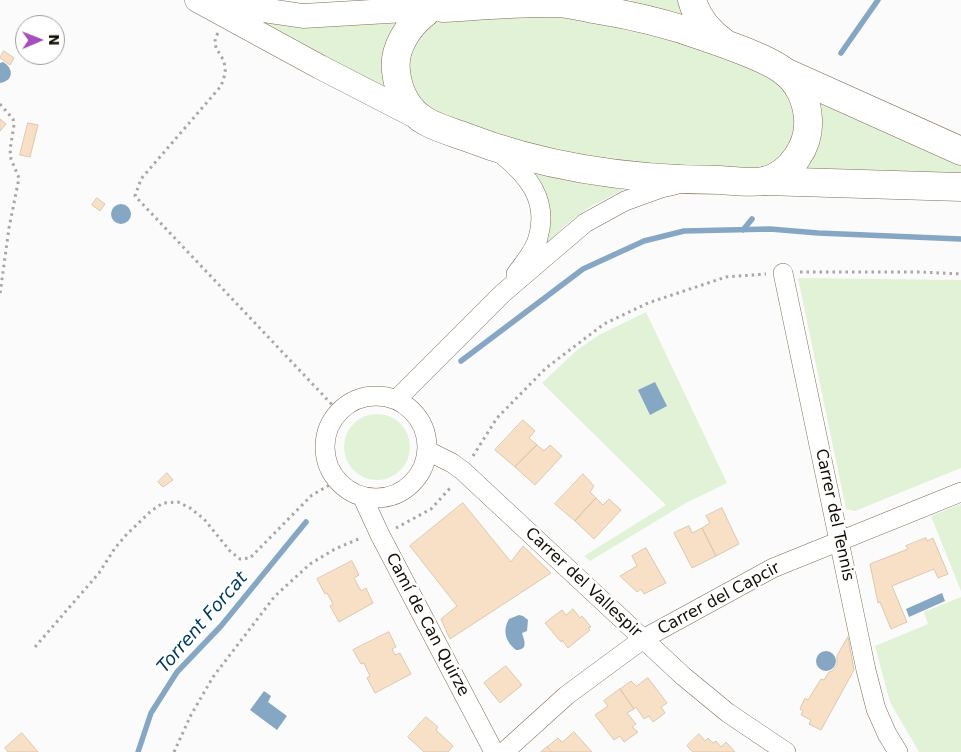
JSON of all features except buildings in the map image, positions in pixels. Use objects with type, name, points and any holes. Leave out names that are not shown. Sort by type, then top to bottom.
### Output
[{"type":"main road","points":[[692,0],[695,10],[708,30],[728,46]]},
{"type":"main road","points":[[961,151],[785,72],[757,57],[660,23],[567,1],[434,10],[416,20],[397,51],[395,64],[398,87],[411,109],[426,122],[494,148],[539,161],[640,177],[694,181],[764,181],[961,187]]},
{"type":"main road","points":[[764,181],[782,172],[801,151],[806,139],[808,126],[805,100],[797,86],[785,72]]},
{"type":"street","points":[[197,0],[225,9],[426,122]]},
{"type":"street","points":[[225,9],[262,10],[303,16],[434,10]]},
{"type":"street","points":[[494,148],[526,176],[535,190],[540,204],[541,222],[535,246],[503,293]]},
{"type":"street","points":[[397,399],[503,293],[585,223],[626,201],[661,188],[694,181]]},
{"type":"street","name":"Carrer del Tennis","points":[[783,272],[866,670],[876,709],[887,734],[898,752]]},
{"type":"street","points":[[379,395],[397,399],[410,408],[421,420],[426,435],[428,451],[423,469],[412,484],[398,494],[380,498],[362,496],[346,488],[338,480],[333,474],[326,457],[326,438],[332,421],[344,407],[360,398],[379,395]]},
{"type":"street","name":"Carrer del Vallespir","points":[[428,451],[463,471],[643,640],[728,713],[786,752]]},
{"type":"street","name":"Carrer del Capcir","points":[[504,752],[567,695],[643,640],[773,568],[961,492]]},
{"type":"street","name":"Camí de Can Quirze","points":[[362,496],[380,535],[494,752]]},
{"type":"path","points":[[225,9],[214,39],[214,44],[225,65],[225,75],[221,86],[141,180],[135,196],[339,412]]},
{"type":"path","points":[[0,104],[13,119],[14,125],[10,150],[20,178],[9,228],[0,294]]},
{"type":"path","points":[[174,752],[191,715],[213,678],[275,596],[310,564],[335,549],[364,537],[380,535],[405,524],[431,509],[463,471],[497,418],[546,368],[604,324],[648,303],[726,277],[783,272],[921,272],[961,274]]},
{"type":"path","points":[[35,647],[99,573],[115,548],[127,534],[150,512],[163,503],[178,502],[190,508],[204,519],[230,552],[244,560],[250,558],[312,495],[338,480]]},
{"type":"green space","points":[[633,0],[680,0],[686,17],[628,2]]},
{"type":"green space","points":[[591,15],[749,62],[795,96],[799,136],[777,164],[758,172],[719,172],[546,154],[433,114],[409,86],[409,49],[428,24],[443,16]]},
{"type":"green space","points":[[253,19],[400,20],[385,90]]},
{"type":"green space","points":[[817,97],[961,162],[961,178],[799,172]]},
{"type":"green space","points":[[535,173],[574,182],[627,188],[588,208],[564,226],[544,247],[545,195]]},
{"type":"green space","points":[[798,278],[961,280],[961,468],[855,511],[846,509]]},
{"type":"green space","points":[[646,312],[727,483],[686,503],[590,561],[584,556],[666,505],[542,383],[577,350],[599,335]]},
{"type":"green space","points":[[370,414],[384,414],[396,419],[405,428],[410,440],[408,460],[401,471],[384,480],[370,480],[358,475],[349,466],[344,454],[344,440],[349,428],[358,419]]},
{"type":"green space","points":[[961,504],[961,591],[931,516]]},
{"type":"green space","points":[[961,597],[961,752],[919,752],[890,702],[875,646],[928,624],[924,612]]},
{"type":"water","points":[[3,62],[11,71],[11,74],[8,80],[0,83],[0,63]]},
{"type":"water","points":[[117,204],[125,204],[131,210],[131,218],[125,224],[117,224],[111,218],[111,210]]},
{"type":"water","points":[[655,382],[667,406],[650,415],[638,390]]},
{"type":"water","points":[[942,593],[945,601],[909,617],[906,609]]},
{"type":"water","points":[[519,615],[528,620],[527,631],[522,633],[524,646],[520,650],[516,650],[506,636],[506,628],[509,619]]},
{"type":"water","points":[[826,651],[833,654],[836,661],[833,668],[826,671],[819,668],[816,661],[819,654]]},
{"type":"water","points":[[264,691],[271,696],[268,702],[287,716],[277,730],[250,710]]},
{"type":"waterway","points":[[841,53],[878,0]]},
{"type":"waterway","points":[[743,230],[752,219]]},
{"type":"waterway","points":[[461,361],[583,269],[644,241],[684,231],[770,229],[961,239]]},
{"type":"waterway","name":"Torrent Forcat","points":[[138,752],[151,713],[177,672],[221,626],[306,522]]}]
